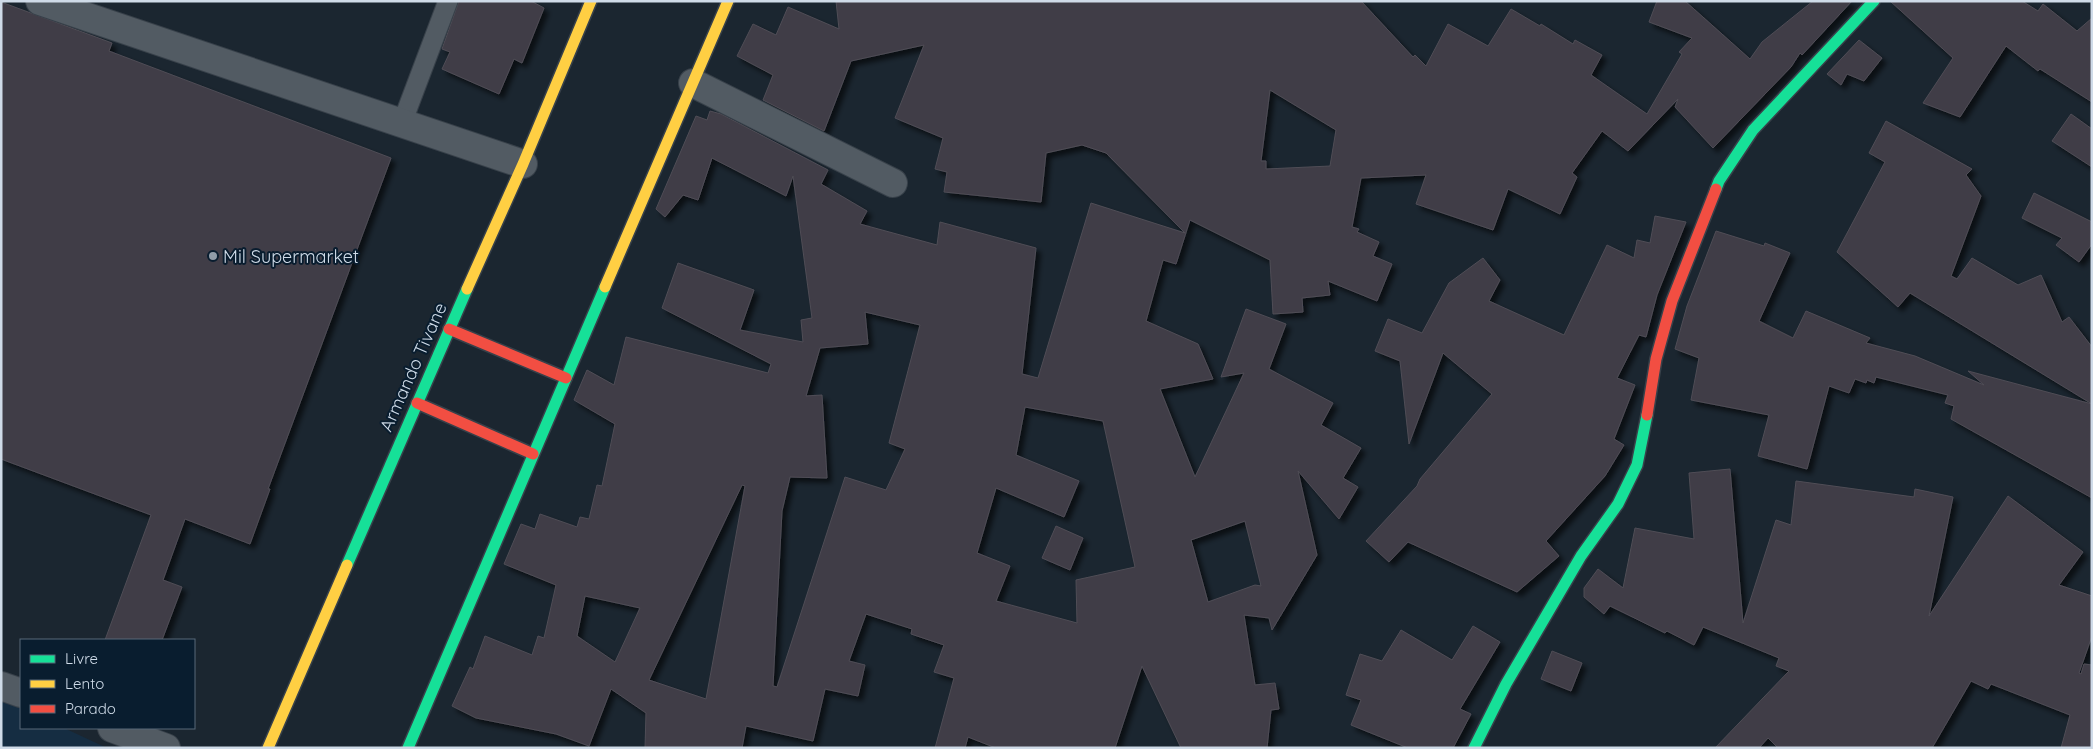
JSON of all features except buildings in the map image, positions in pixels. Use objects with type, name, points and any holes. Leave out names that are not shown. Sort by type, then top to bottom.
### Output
[{"type":"street","points":[[40,1],[523,164]]},
{"type":"street","name":"Armando Tivane","points":[[268,748],[449,328],[523,164],[591,1]]},
{"type":"street","points":[[408,748],[728,1]]},
{"type":"street","points":[[1474,748],[1506,684],[1581,556],[1618,504],[1637,465],[1656,359],[1672,301],[1719,181],[1753,130],[1874,1]]},
{"type":"street","points":[[692,83],[893,184]]},
{"type":"street","points":[[449,328],[566,378]]},
{"type":"street","points":[[417,402],[533,454]]},
{"type":"street","points":[[1,686],[20,693]]},
{"type":"street","points":[[115,729],[166,748]]},
{"type":"lane","points":[[402,123],[448,1]]},
{"type":"shaded area","points":[[1,698],[20,708],[20,729],[66,729],[107,748],[1,748]]},
{"type":"traffic: fast","points":[[1716,189],[1719,181],[1753,130],[1874,1]]},
{"type":"traffic: fast","points":[[408,748],[605,287]]},
{"type":"traffic: fast","points":[[347,565],[467,289]]},
{"type":"traffic: fast","points":[[1474,748],[1506,684],[1581,556],[1618,504],[1637,465],[1647,415]]},
{"type":"traffic: slow","points":[[467,289],[523,164],[591,1]]},
{"type":"traffic: slow","points":[[605,287],[728,1]]},
{"type":"traffic: slow","points":[[268,748],[347,565]]},
{"type":"traffic: jam","points":[[1647,415],[1656,359],[1672,301],[1716,189]]},
{"type":"traffic: jam","points":[[449,329],[566,378]]},
{"type":"traffic: jam","points":[[417,403],[533,454]]},
{"type":"place","name":"Mil Supermarket","points":[[213,256]]}]
